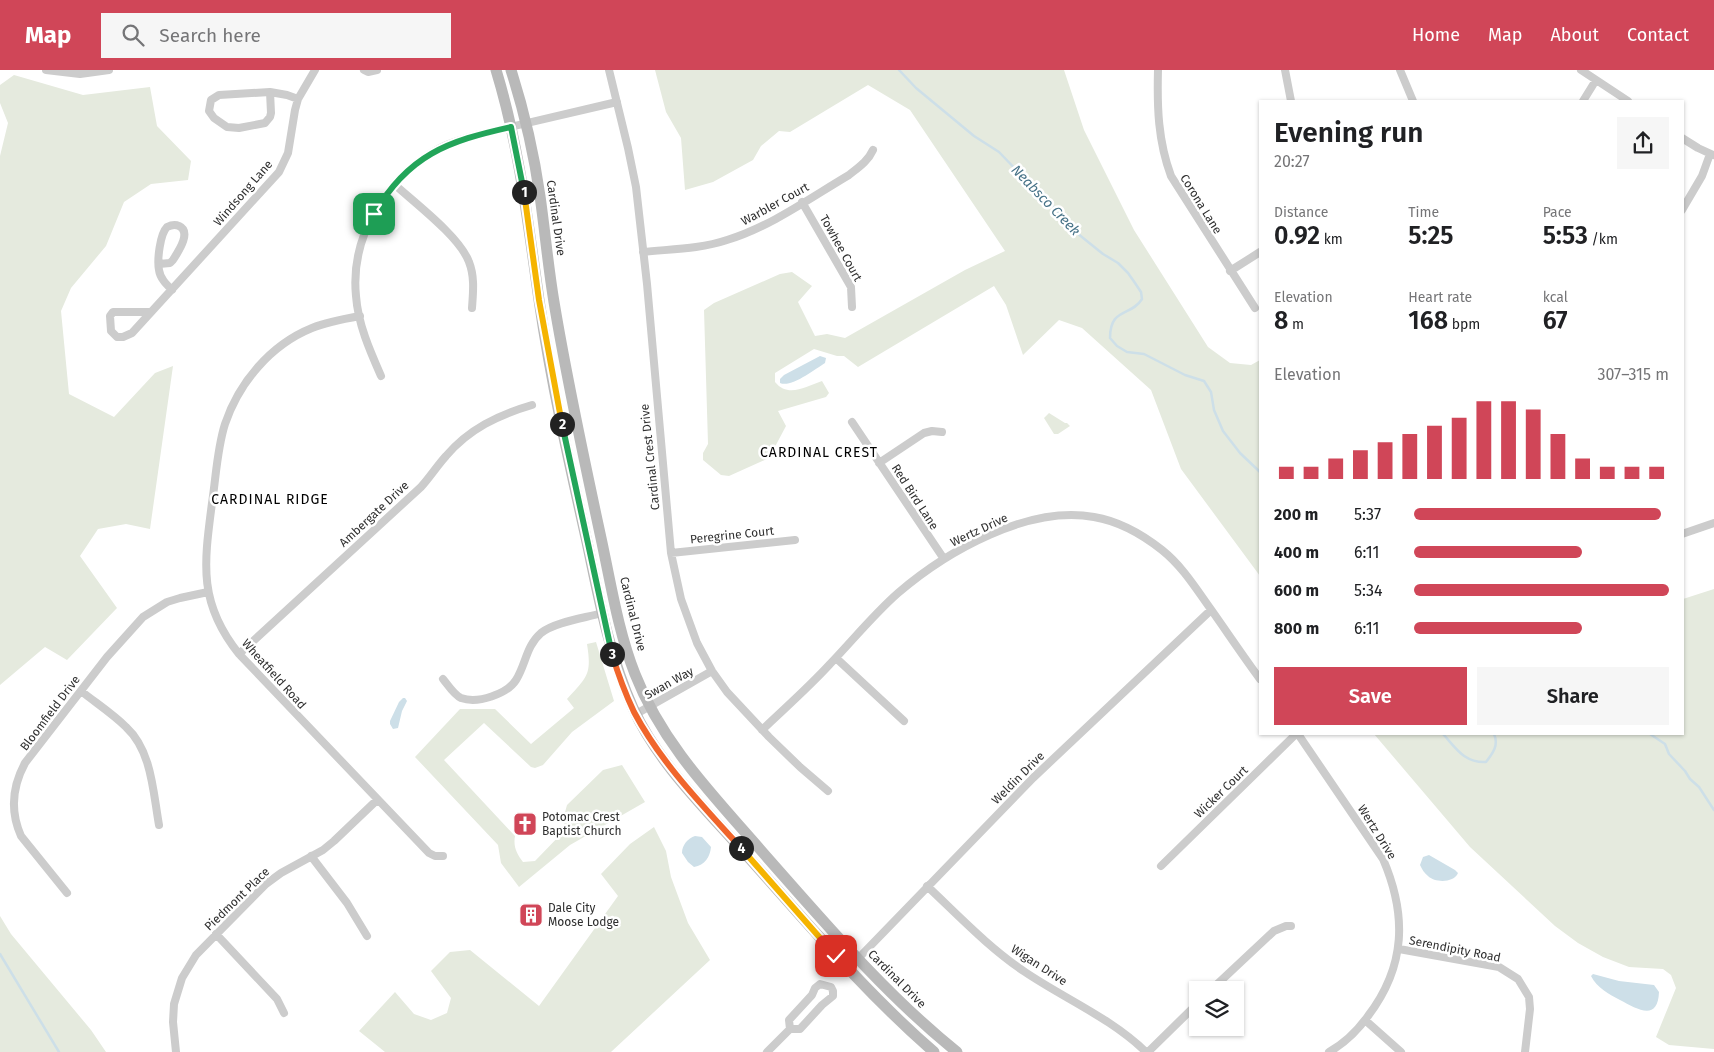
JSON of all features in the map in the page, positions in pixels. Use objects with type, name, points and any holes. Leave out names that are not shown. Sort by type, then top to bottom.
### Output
[{"type":"main road","points":[[496,70],[511,127],[526,203],[550,366],[602,613],[612,655],[636,714],[661,755],[678,777],[848,969],[895,1018],[934,1052]]},
{"type":"main road","name":"Cardinal Drive","points":[[512,70],[526,123],[539,192],[557,317],[580,440],[620,627],[633,671],[649,706],[672,745],[690,769],[857,959],[906,1008],[956,1052]]},
{"type":"street","points":[[46,70],[80,74],[108,70]]},
{"type":"street","name":"Windsong Lane","points":[[151,312],[113,312],[110,316],[110,331],[117,336],[128,335],[151,312],[172,290],[279,172],[288,153],[294,110],[298,99],[315,70]]},
{"type":"street","points":[[364,70],[368,72],[377,70]]},
{"type":"street","name":"Cardinal Crest Drive","points":[[609,70],[636,187],[671,553],[681,599],[697,643],[712,671],[728,692],[762,730],[828,791]]},
{"type":"street","name":"Corona Lane","points":[[1158,70],[1158,121],[1167,165],[1176,187],[1254,308]]},
{"type":"street","points":[[1285,70],[1292,100]]},
{"type":"street","points":[[1400,70],[1413,100]]},
{"type":"street","points":[[1581,70],[1626,100]]},
{"type":"street","points":[[1583,100],[1596,80]]},
{"type":"street","points":[[270,92],[271,113],[265,123],[239,128],[228,127],[214,118],[209,111],[211,100],[219,95],[270,92],[298,99]]},
{"type":"street","points":[[382,376],[369,346],[360,316],[356,297],[356,279],[361,245],[383,197],[394,184],[413,166],[440,148],[476,135],[617,102]]},
{"type":"street","points":[[1684,139],[1712,154],[1702,176],[1684,207]]},
{"type":"street","name":"Warbler Court","points":[[643,252],[706,246],[726,241],[761,227],[849,175],[863,165],[873,150]]},
{"type":"street","points":[[394,184],[454,238],[464,252],[469,262],[473,279],[472,308]]},
{"type":"street","name":"Towhee Court","points":[[802,202],[851,287],[852,307]]},
{"type":"street","points":[[159,264],[173,260],[184,236],[184,229],[180,226],[171,225],[163,231],[161,236],[159,264],[162,277],[172,290]]},
{"type":"street","points":[[1230,271],[1259,253]]},
{"type":"street","name":"Wheatfield Road","points":[[360,316],[310,328],[298,335],[271,354],[258,367],[239,392],[225,425],[221,441],[207,542],[206,580],[218,622],[240,654],[429,854],[443,856]]},
{"type":"street","name":"Ambergate Drive","points":[[240,654],[418,490],[446,456],[470,434],[504,414],[532,405]]},
{"type":"street","name":"Red Bird Lane","points":[[852,422],[944,559]]},
{"type":"street","points":[[879,463],[924,433],[932,431],[942,432]]},
{"type":"street","name":"Wertz Drive","points":[[762,730],[836,658],[897,594],[944,559],[992,534],[1029,521],[1067,516],[1094,517],[1131,530],[1161,549],[1184,572],[1259,679]]},
{"type":"street","points":[[1684,533],[1714,523]]},
{"type":"street","name":"Peregrine Court","points":[[671,553],[795,540]]},
{"type":"street","name":"Bloomfield Drive","points":[[67,893],[21,836],[15,816],[14,793],[20,773],[25,763],[107,657],[143,617],[167,602],[208,592]]},
{"type":"street","name":"Weldin Drive","points":[[848,969],[1033,778],[1211,610]]},
{"type":"street","points":[[443,679],[456,695],[471,700],[485,698],[508,689],[520,673],[530,646],[543,632],[555,626],[602,613]]},
{"type":"street","points":[[836,658],[904,721]]},
{"type":"street","name":"Swan Way","points":[[636,714],[712,671]]},
{"type":"street","points":[[81,691],[126,727],[141,746],[148,769],[159,825]]},
{"type":"street","name":"Wicker Court","points":[[1161,866],[1296,735]]},
{"type":"street","name":"Wertz Drive","points":[[1298,735],[1383,859],[1390,875],[1398,905],[1400,926],[1398,949],[1392,974],[1385,990],[1366,1020],[1346,1040],[1329,1052]]},
{"type":"street","name":"Piedmont Place","points":[[176,1052],[172,1022],[177,991],[188,966],[196,955],[266,884],[288,868],[334,841],[377,800]]},
{"type":"street","points":[[311,856],[347,903],[366,936]]},
{"type":"street","name":"Wigan Drive","points":[[927,886],[1008,960],[1116,1027],[1147,1052]]},
{"type":"street","points":[[1221,981],[1274,931],[1291,926]]},
{"type":"street","points":[[216,934],[277,999],[284,1013]]},
{"type":"street","name":"Serendipity Road","points":[[1398,949],[1499,967],[1518,979],[1529,997],[1530,1009],[1525,1052]]},
{"type":"street","points":[[767,1052],[790,1029],[800,1029],[822,1005],[829,1001],[833,996],[831,987],[820,984],[815,988],[812,995],[789,1020],[790,1029]]},
{"type":"street","points":[[1147,1052],[1189,1012]]},
{"type":"street","points":[[1366,1020],[1401,1052]]},
{"type":"shaded area","points":[[655,70],[1064,70],[1084,130],[1134,230],[1208,347],[1230,363],[1251,365],[1259,361],[1259,575],[1181,469],[1151,390],[1082,328],[1059,320],[1023,355],[1006,305],[994,286],[858,367],[844,356],[837,356],[814,349],[775,373],[775,382],[785,389],[797,390],[822,381],[829,393],[826,397],[778,411],[786,426],[769,458],[729,476],[721,475],[703,460],[703,453],[708,444],[704,310],[714,303],[780,274],[792,272],[812,286],[798,302],[815,336],[827,334],[845,338],[965,270],[1005,251],[910,110],[868,85],[790,132],[779,131],[761,146],[753,160],[713,182],[685,190],[681,138],[666,112]]},
{"type":"shaded area","points":[[14,75],[83,95],[150,87],[157,126],[191,161],[188,180],[151,184],[124,202],[106,246],[71,288],[61,311],[69,394],[114,417],[155,373],[173,366],[150,529],[126,524],[98,529],[80,556],[117,608],[67,660],[45,647],[0,685],[0,156],[8,123],[0,103],[0,85]]},
{"type":"shaded area","points":[[820,356],[826,358],[825,363],[809,374],[790,383],[780,383],[780,379],[784,375]]},
{"type":"shaded area","points":[[1049,413],[1070,426],[1058,434],[1054,434],[1044,418]]},
{"type":"shaded area","points":[[1714,589],[1714,1049],[1669,1045],[1656,1037],[1676,988],[1671,975],[1663,969],[1629,967],[1603,957],[1578,943],[1555,926],[1470,847],[1375,735],[1684,735],[1684,599]]},
{"type":"shaded area","points":[[596,642],[614,701],[572,732],[543,765],[535,768],[531,767],[484,723],[444,760],[515,836],[516,850],[523,862],[535,861],[564,831],[564,816],[567,805],[603,770],[622,765],[645,802],[570,845],[519,887],[501,863],[498,845],[415,757],[460,709],[495,709],[531,744],[574,708],[567,699],[586,675],[589,663],[587,644]]},
{"type":"shaded area","points":[[403,698],[407,701],[402,711],[398,728],[393,729],[390,721],[399,702]]},
{"type":"shaded area","points":[[654,827],[666,851],[671,877],[688,923],[710,960],[611,1052],[385,1052],[359,1031],[395,992],[414,1014],[431,1020],[447,1013],[451,998],[431,971],[450,952],[470,950],[539,1006],[618,896],[601,874],[630,844]]},
{"type":"shaded area","points":[[695,836],[702,837],[711,847],[706,860],[694,867],[682,853],[686,842]]},
{"type":"shaded area","points":[[1429,855],[1455,870],[1458,873],[1456,876],[1453,879],[1440,881],[1428,876],[1420,865],[1423,857]]},
{"type":"shaded area","points":[[0,916],[11,934],[91,1030],[106,1052],[0,1052]]},
{"type":"shaded area","points":[[1593,974],[1619,981],[1654,985],[1659,992],[1658,1001],[1651,1010],[1646,1011],[1633,1007],[1600,987],[1591,976]]},
{"type":"waterway","name":"Neabsco Creek","points":[[899,70],[916,88],[974,136],[999,152],[1024,178],[1044,194],[1067,225],[1103,254],[1118,263],[1128,273],[1141,292],[1142,299],[1137,305],[1113,321],[1110,338],[1117,346],[1127,352],[1144,354],[1185,375],[1204,381],[1211,392],[1214,410],[1223,431],[1240,453],[1259,471]]},
{"type":"waterway","name":"Neabsco Creek","points":[[1444,735],[1461,754],[1478,762],[1486,762],[1493,752],[1496,745],[1494,735]]},
{"type":"waterway","name":"Neabsco Creek","points":[[1652,735],[1665,744],[1669,754],[1699,787],[1714,810]]},
{"type":"waterway","points":[[0,954],[59,1052]]},
{"type":"place","name":"Potomac Crest Baptist Church","points":[[525,824]]},
{"type":"place","name":"Dale City Moose Lodge","points":[[531,915]]},
{"type":"district","name":"CARDINAL CREST","points":[[819,452]]},
{"type":"district","name":"CARDINAL RIDGE","points":[[270,499]]},
{"type":"route","points":[[374,214],[383,197],[394,184],[413,166],[440,148],[458,140],[511,127],[526,203],[539,300],[565,441],[612,655],[621,680],[633,710],[661,755],[678,777],[836,956]]}]
